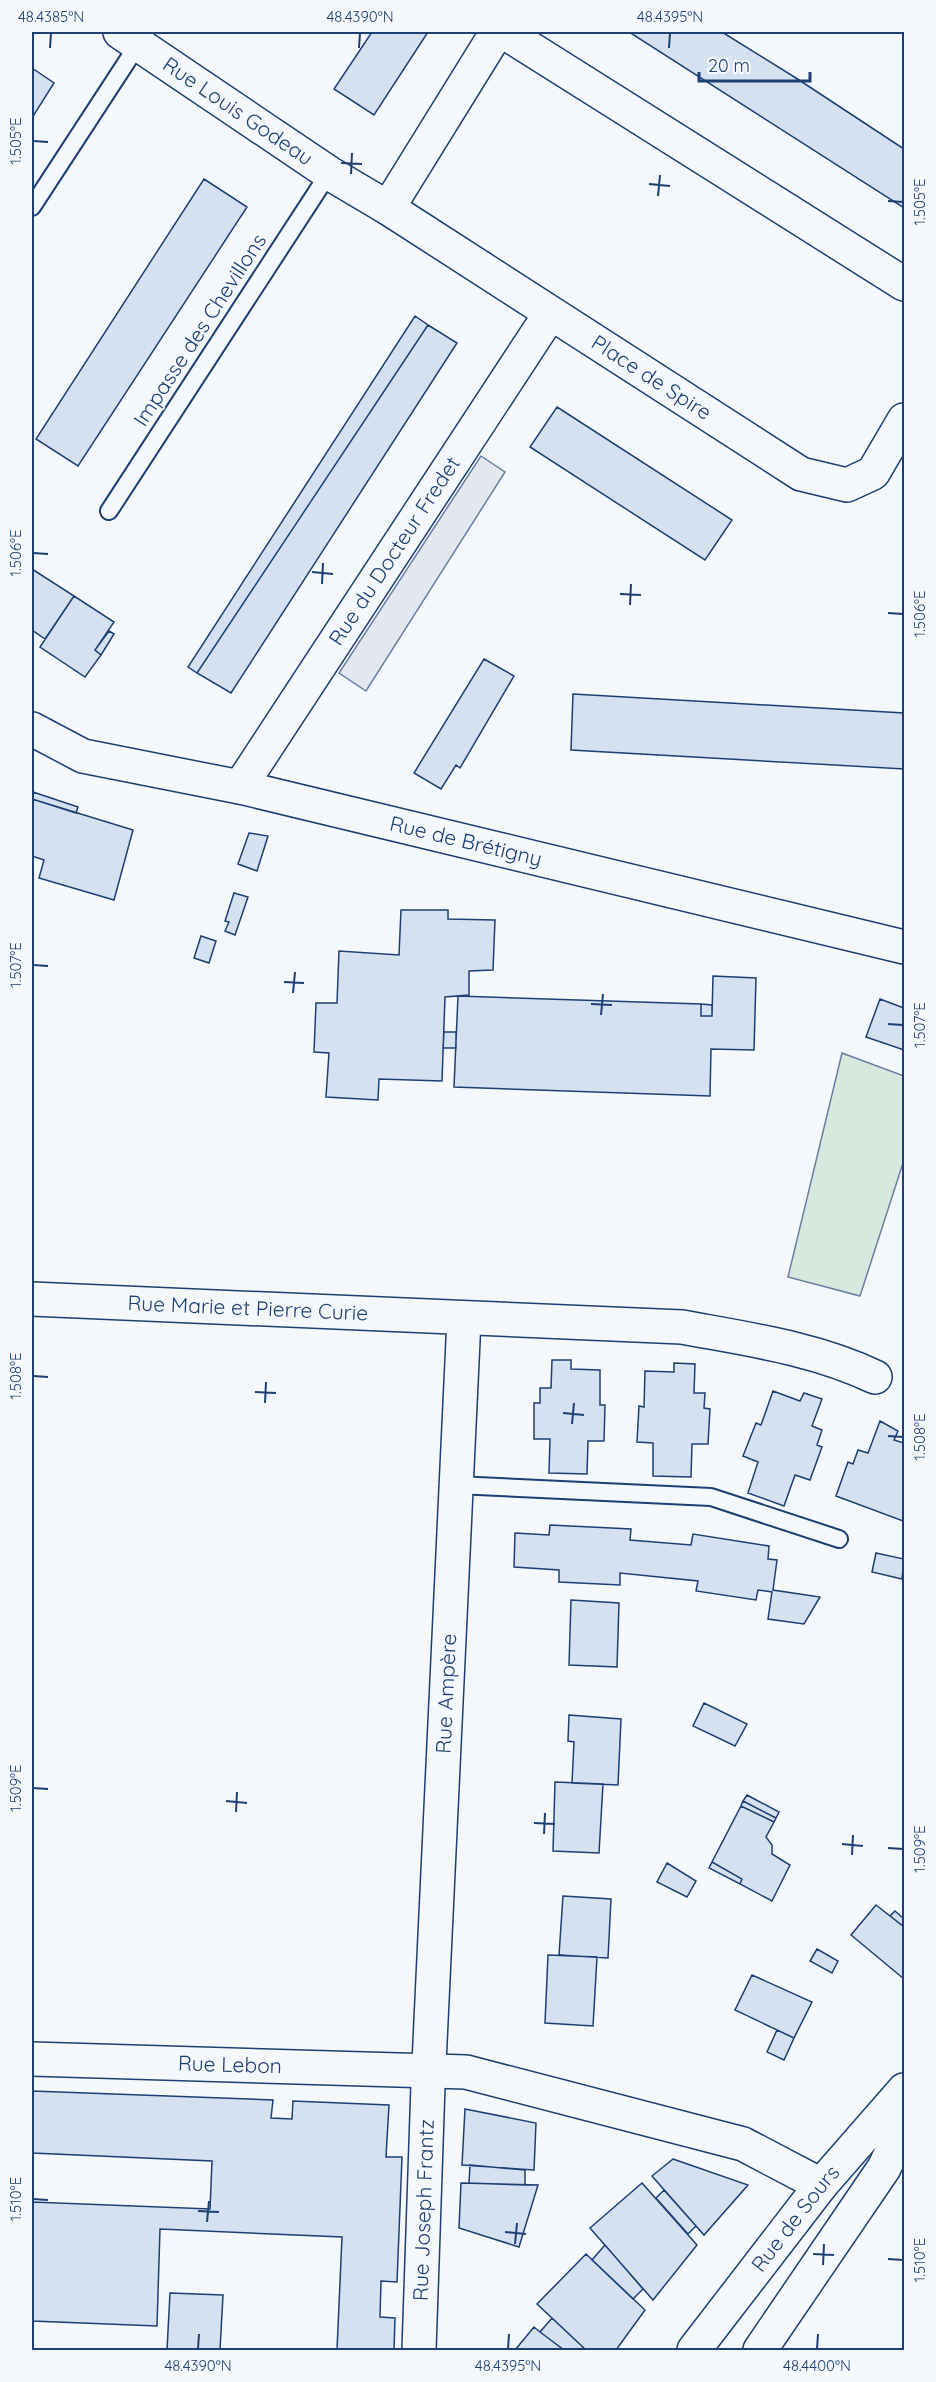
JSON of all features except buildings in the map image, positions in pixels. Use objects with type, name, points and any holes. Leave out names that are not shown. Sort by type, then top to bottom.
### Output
[{"type":"street","points":[[388,208],[498,32]]},
{"type":"street","points":[[504,32],[904,284]]},
{"type":"street","name":"Rue Louis Godeau","points":[[129,37],[329,173],[388,208]]},
{"type":"street","name":"Place de Spire","points":[[388,208],[801,474],[847,485],[873,473],[904,420]]},
{"type":"street","name":"Rue du Docteur Fredet","points":[[240,787],[550,314]]},
{"type":"street","name":"Rue de Brétigny","points":[[32,729],[83,756],[240,787],[904,947]]},
{"type":"street","name":"Rue Marie et Pierre Curie","points":[[32,1299],[682,1327],[767,1343],[850,1365],[874,1377]]},
{"type":"street","name":"Rue Ampère","points":[[429,2070],[464,1318]]},
{"type":"street","name":"Rue Lebon","points":[[32,2059],[466,2072],[743,2144],[821,2185]]},
{"type":"street","name":"Rue Joseph Frantz","points":[[419,2350],[429,2070]]},
{"type":"street","name":"Rue de Sours","points":[[694,2350],[821,2185],[904,2090]]},
{"type":"street","name":"Rue de Sours","points":[[760,2350],[884,2168],[904,2126]]},
{"type":"lane","points":[[32,207],[129,37]]},
{"type":"lane","name":"Impasse des Chevillons","points":[[109,511],[329,173]]},
{"type":"lane","points":[[456,1485],[711,1497],[839,1539]]},
{"type":"shaded area","points":[[481,456],[505,472],[366,691],[339,673]]},
{"type":"shaded area","points":[[842,1053],[904,1076],[904,1160],[860,1296],[788,1277]]}]
